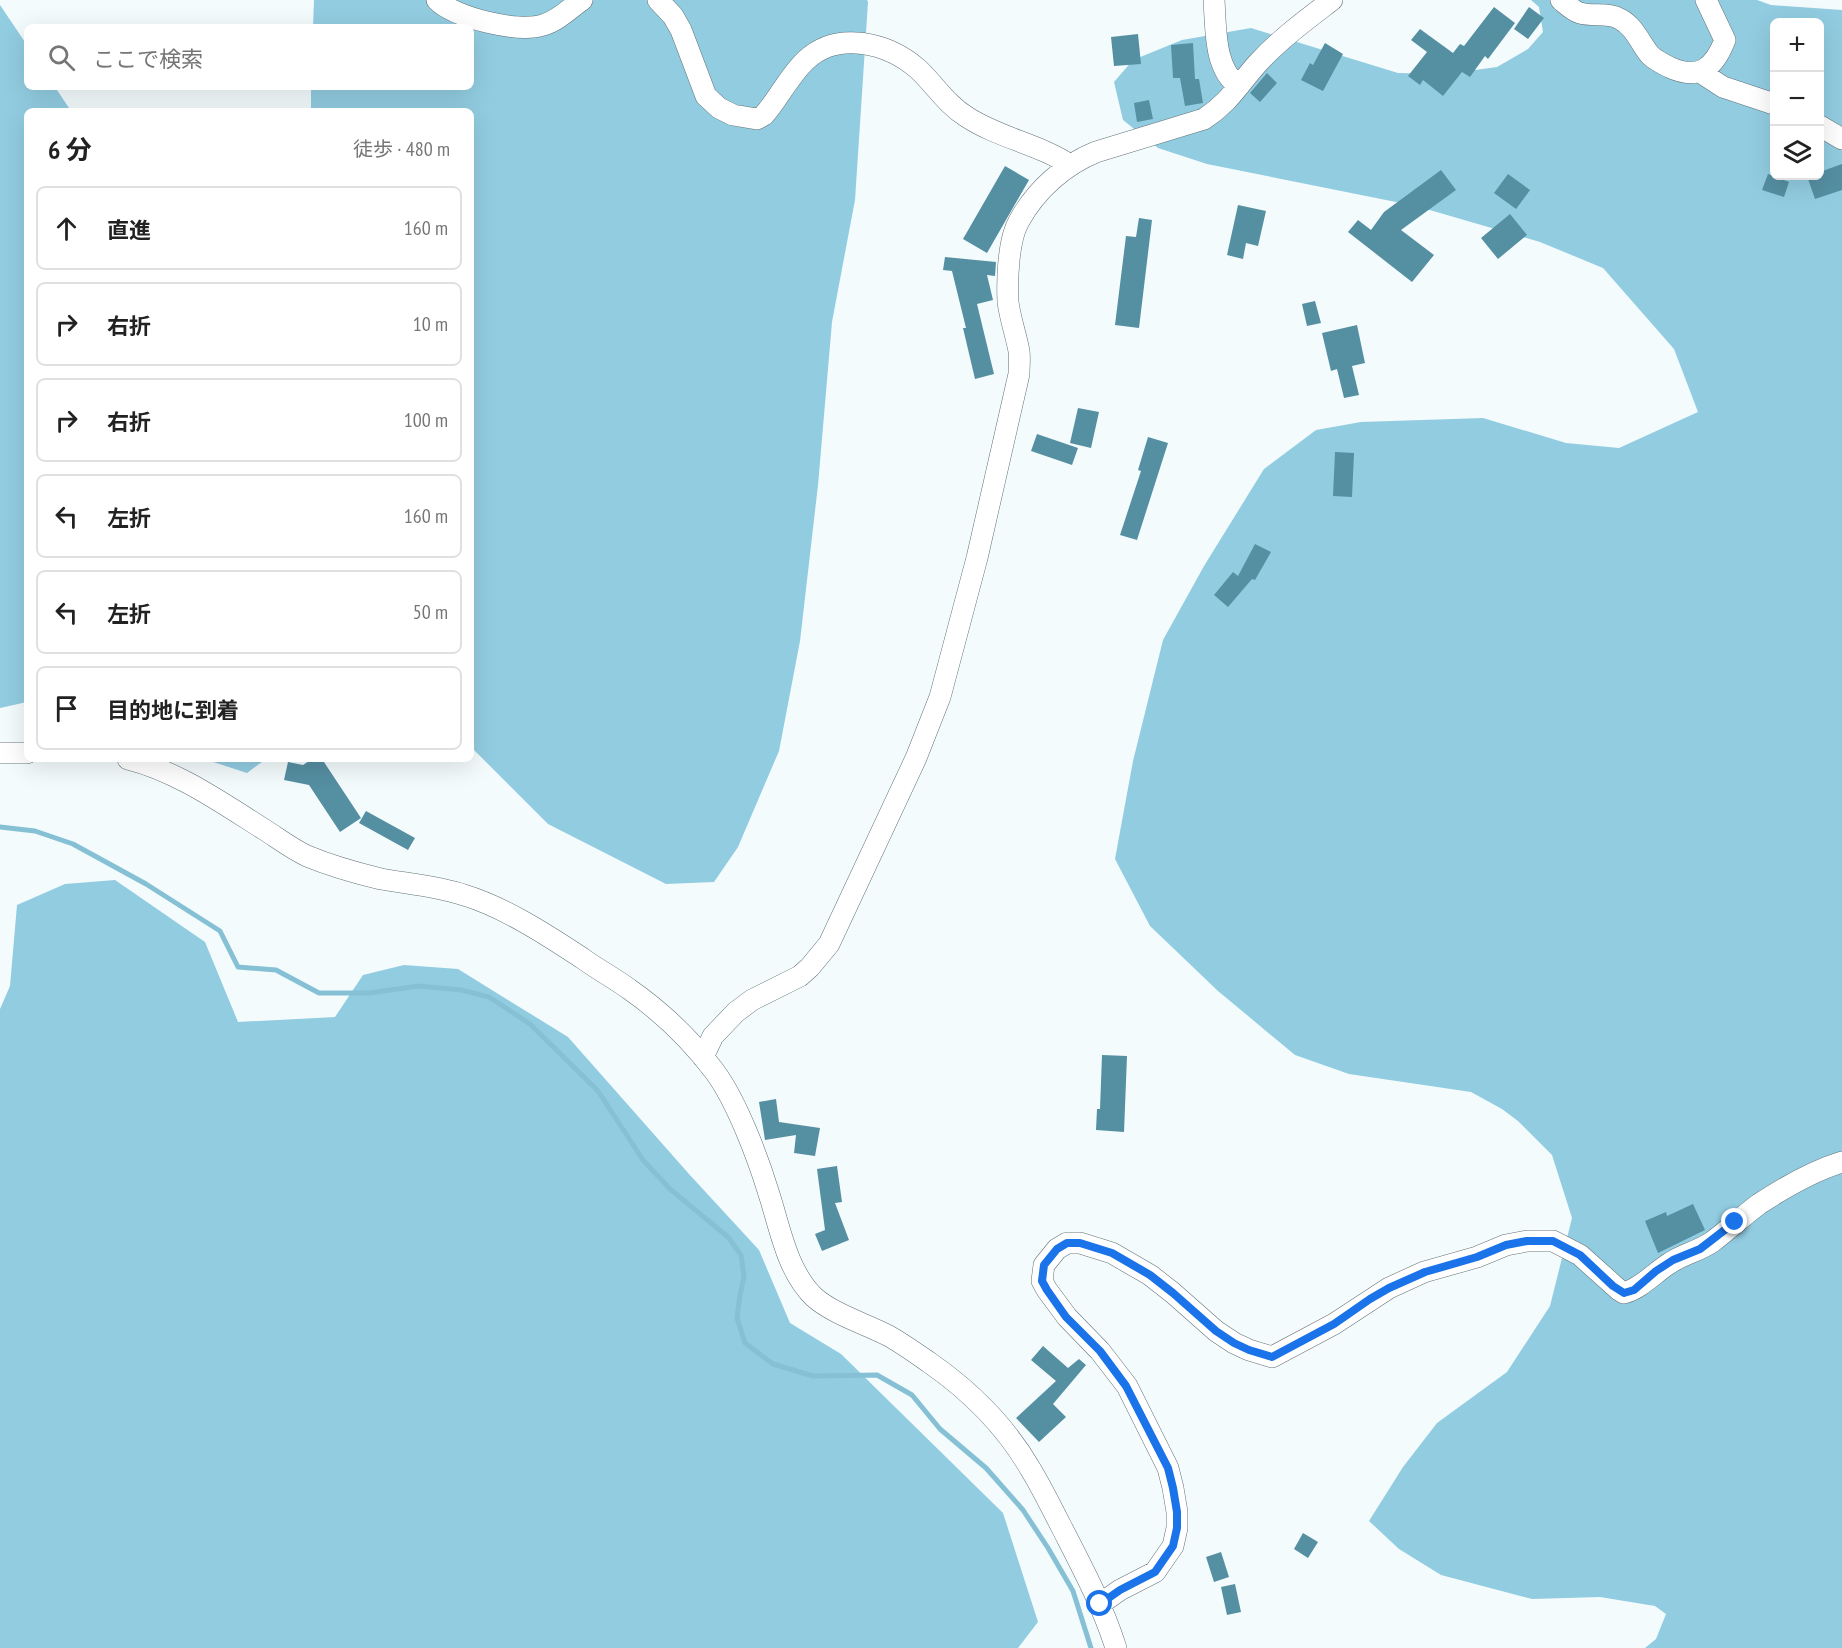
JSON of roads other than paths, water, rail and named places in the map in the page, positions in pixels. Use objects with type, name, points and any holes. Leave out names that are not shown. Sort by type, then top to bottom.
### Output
[{"type":"street","points":[[437,0],[450,10],[464,15],[530,28],[559,18],[582,0]]},
{"type":"street","points":[[658,0],[673,16],[681,30],[706,96],[719,108],[733,115],[757,119],[764,115],[805,61],[825,48],[856,42],[892,51],[912,65],[968,118],[1012,139],[1061,158],[1071,165]]},
{"type":"street","points":[[1214,0],[1221,63],[1231,81],[1239,86]]},
{"type":"street","points":[[703,1057],[712,1036],[735,1012],[752,1000],[800,976],[810,968],[828,944],[916,758],[940,697],[977,558],[1019,374],[1019,353],[1008,302],[1010,256],[1018,222],[1038,194],[1080,159],[1204,119],[1219,110],[1257,64],[1283,38],[1332,0]]},
{"type":"street","points":[[1561,0],[1579,13],[1610,15],[1622,20],[1633,30],[1650,55],[1662,64],[1686,72],[1700,72],[1710,66],[1725,40],[1706,0]]},
{"type":"street","points":[[1700,72],[1723,87],[1770,103]]},
{"type":"street","points":[[1824,128],[1842,139]]},
{"type":"street","points":[[0,753],[24,753]]},
{"type":"street","points":[[138,762],[163,770],[196,788],[305,855],[382,879],[441,888],[470,896],[513,916],[627,987],[663,1016],[687,1038],[717,1074],[734,1106],[762,1172],[792,1264],[804,1285],[826,1306],[891,1338],[932,1365],[982,1406],[1030,1467],[1091,1582],[1116,1648]]},
{"type":"street","points":[[1100,1604],[1120,1590],[1155,1572],[1173,1546],[1177,1528],[1177,1512],[1168,1468],[1126,1386],[1100,1351],[1066,1317],[1042,1281],[1044,1265],[1057,1249],[1067,1243],[1080,1243],[1134,1265],[1158,1281],[1216,1331],[1249,1350],[1272,1357],[1334,1324],[1389,1288],[1425,1272],[1477,1257],[1506,1245],[1527,1241],[1553,1241],[1580,1255],[1619,1290],[1624,1293],[1634,1290],[1673,1260],[1700,1249],[1714,1240],[1769,1198],[1807,1175],[1842,1162]]},
{"type":"waterway","points":[[0,827],[35,831],[73,844],[146,884],[220,931],[238,967],[276,970],[319,993],[369,993],[419,986],[461,990],[489,997],[530,1024],[598,1091],[643,1160],[670,1189],[728,1237],[741,1255],[744,1277],[737,1318],[745,1343],[773,1364],[813,1376],[877,1375],[912,1395],[940,1429],[986,1468],[1023,1510],[1073,1591],[1091,1648]]}]
